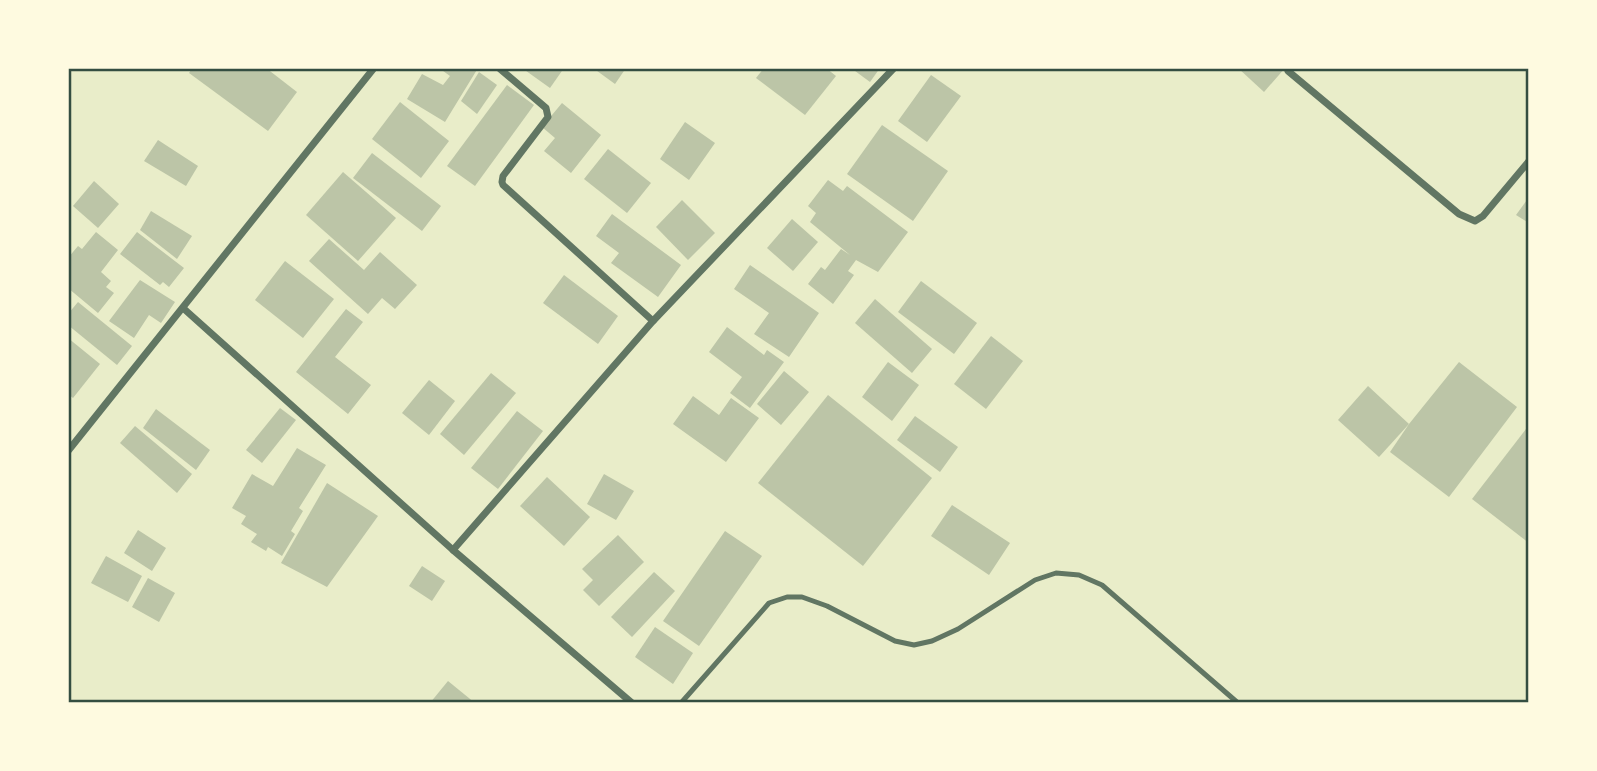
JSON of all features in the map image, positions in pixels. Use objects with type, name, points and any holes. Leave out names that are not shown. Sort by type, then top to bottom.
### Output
[{"type":"street","points":[[68,452],[374,68]]},
{"type":"street","points":[[499,68],[548,112],[548,117],[503,176],[503,185],[653,321]]},
{"type":"street","points":[[453,550],[653,321],[894,68]]},
{"type":"street","points":[[1288,71],[1459,215],[1475,221],[1483,216],[1529,161]]},
{"type":"street","points":[[184,308],[453,550],[632,703]]},
{"type":"lane","points":[[681,703],[769,603],[787,597],[802,597],[827,606],[895,641],[914,645],[932,641],[958,629],[1035,580],[1056,573],[1079,575],[1102,585],[1238,703]]},
{"type":"building","points":[[192,68],[266,68],[297,92],[268,131],[189,73]]},
{"type":"building","points":[[439,68],[478,68],[445,122],[407,99],[422,74],[443,85],[450,76]]},
{"type":"building","points":[[522,68],[564,68],[550,88]]},
{"type":"building","points":[[593,68],[626,68],[615,84]]},
{"type":"building","points":[[764,68],[826,68],[836,76],[805,115],[756,78]]},
{"type":"building","points":[[851,68],[880,68],[870,82]]},
{"type":"building","points":[[1238,68],[1285,68],[1264,92]]},
{"type":"building","points":[[479,72],[497,85],[477,114],[461,101]]},
{"type":"building","points":[[931,75],[961,96],[927,142],[898,121]]},
{"type":"building","points":[[507,85],[534,105],[475,186],[447,166]]},
{"type":"building","points":[[400,102],[449,141],[421,178],[372,139]]},
{"type":"building","points":[[562,103],[601,135],[571,173],[544,151],[555,138],[542,127]]},
{"type":"building","points":[[685,122],[715,143],[689,180],[660,159]]},
{"type":"building","points":[[882,125],[948,171],[913,221],[847,174]]},
{"type":"building","points":[[158,140],[198,166],[186,186],[144,161]]},
{"type":"building","points":[[608,149],[651,183],[627,213],[584,179]]},
{"type":"building","points":[[372,153],[441,206],[422,231],[353,178]]},
{"type":"building","points":[[343,172],[396,218],[358,261],[306,215]]},
{"type":"building","points":[[828,180],[843,191],[847,186],[908,232],[878,272],[856,260],[848,271],[854,275],[833,304],[808,284],[821,267],[825,270],[841,249],[850,255],[810,222],[816,213],[808,206]]},
{"type":"building","points":[[94,181],[119,204],[98,228],[73,206]]},
{"type":"building","points":[[1529,197],[1529,223],[1516,215]]},
{"type":"building","points":[[682,200],[715,233],[688,260],[656,227]]},
{"type":"building","points":[[151,211],[192,236],[177,259],[140,230]]},
{"type":"building","points":[[612,214],[681,265],[658,297],[611,263],[619,253],[596,236]]},
{"type":"building","points":[[792,219],[818,242],[793,271],[767,248]]},
{"type":"building","points":[[96,232],[118,250],[101,272],[111,281],[106,287],[114,293],[98,313],[68,288],[68,258],[78,246],[82,249]]},
{"type":"building","points":[[137,232],[184,268],[169,287],[163,282],[160,285],[120,254]]},
{"type":"building","points":[[329,239],[364,270],[380,252],[417,285],[395,309],[382,298],[368,314],[309,261]]},
{"type":"building","points":[[285,261],[334,299],[303,338],[255,300]]},
{"type":"building","points":[[750,265],[819,313],[789,357],[754,334],[769,313],[734,289]]},
{"type":"building","points":[[564,275],[618,316],[598,344],[543,303]]},
{"type":"building","points":[[140,280],[175,302],[161,323],[149,315],[134,338],[109,321]]},
{"type":"building","points":[[921,281],[977,323],[954,354],[898,312]]},
{"type":"building","points":[[875,299],[932,349],[912,373],[855,323]]},
{"type":"building","points":[[78,302],[132,346],[117,365],[68,325],[68,314]]},
{"type":"building","points":[[346,309],[363,322],[335,357],[371,385],[348,414],[296,372]]},
{"type":"building","points":[[727,327],[764,355],[767,350],[784,362],[750,408],[730,393],[742,377],[709,352]]},
{"type":"building","points":[[991,336],[1023,361],[986,409],[954,384]]},
{"type":"building","points":[[68,338],[100,364],[73,398],[68,394]]},
{"type":"building","points":[[888,362],[919,385],[892,421],[862,397]]},
{"type":"building","points":[[1459,362],[1517,407],[1449,497],[1390,452]]},
{"type":"building","points":[[784,371],[809,392],[781,425],[757,404]]},
{"type":"building","points":[[491,373],[516,393],[464,455],[440,434]]},
{"type":"building","points":[[429,380],[455,401],[429,435],[402,413]]},
{"type":"building","points":[[1368,386],[1409,424],[1379,457],[1338,420]]},
{"type":"building","points":[[828,395],[932,478],[863,566],[758,483]]},
{"type":"building","points":[[693,396],[719,415],[731,398],[759,418],[726,462],[673,424]]},
{"type":"building","points":[[280,408],[296,420],[262,463],[246,450]]},
{"type":"building","points":[[156,409],[210,450],[196,470],[143,428]]},
{"type":"building","points":[[517,411],[543,431],[498,489],[471,468]]},
{"type":"building","points":[[915,416],[958,447],[940,472],[897,440]]},
{"type":"building","points":[[1529,425],[1529,543],[1472,499]]},
{"type":"building","points":[[135,426],[192,474],[177,493],[120,443]]},
{"type":"building","points":[[297,448],[326,465],[299,508],[303,511],[291,531],[295,534],[282,556],[268,547],[266,551],[251,542],[257,534],[241,524],[246,516],[232,508],[252,474],[273,486]]},
{"type":"building","points":[[604,474],[634,491],[616,520],[587,504]]},
{"type":"building","points":[[547,477],[590,517],[564,546],[520,506]]},
{"type":"building","points":[[327,483],[378,516],[327,587],[281,563]]},
{"type":"building","points":[[952,505],[1010,543],[989,575],[931,536]]},
{"type":"building","points":[[138,530],[166,548],[152,571],[124,553]]},
{"type":"building","points":[[725,531],[762,556],[699,646],[663,621]]},
{"type":"building","points":[[618,535],[644,562],[599,606],[583,590],[593,580],[582,569]]},
{"type":"building","points":[[106,556],[142,576],[128,602],[91,583]]},
{"type":"building","points":[[422,566],[445,581],[432,601],[409,586]]},
{"type":"building","points":[[654,572],[675,591],[632,637],[611,617]]},
{"type":"building","points":[[148,578],[175,593],[159,622],[132,607]]},
{"type":"building","points":[[655,627],[693,653],[673,684],[635,657]]},
{"type":"building","points":[[448,681],[475,703],[430,703]]}]
